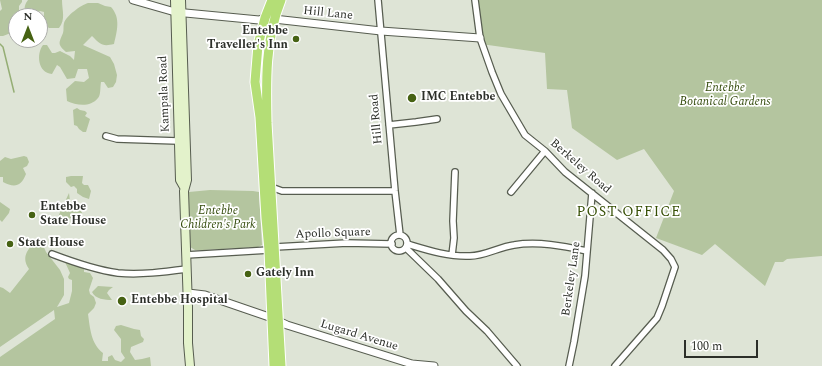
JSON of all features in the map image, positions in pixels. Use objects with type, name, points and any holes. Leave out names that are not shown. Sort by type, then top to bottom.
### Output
[{"type":"highway","points":[[272,0],[269,18],[270,40],[266,84],[271,187],[272,249],[276,320],[281,366]]},
{"type":"highway","points":[[272,249],[266,218],[260,117],[255,82],[258,45],[269,18],[281,0]]},
{"type":"highway","points":[[274,366],[276,320]]},
{"type":"main road","name":"Kampala Road","points":[[175,0],[178,12],[187,180],[184,187],[188,293],[188,343],[190,366]]},
{"type":"main road","name":"Kampala Road","points":[[181,0],[178,12],[178,141],[180,180],[184,187]]},
{"type":"street","name":"Hill Lane","points":[[133,0],[178,12],[259,20],[269,18],[381,31],[480,38]]},
{"type":"street","name":"Hill Road","points":[[378,0],[400,235]]},
{"type":"street","name":"Berkeley Road","points":[[475,0],[480,38],[492,72],[501,94],[525,135],[545,151],[565,172],[663,250],[672,259],[675,267],[657,318],[615,366]]},
{"type":"street","points":[[389,124],[437,119]]},
{"type":"street","points":[[106,136],[116,139],[178,141]]},
{"type":"street","points":[[511,192],[545,151]]},
{"type":"street","points":[[452,255],[454,238],[453,221],[455,172]]},
{"type":"street","points":[[271,187],[282,191],[395,191]]},
{"type":"street","name":"Berkeley Lane","points":[[569,366],[582,297],[592,193]]},
{"type":"street","points":[[406,246],[403,250],[397,250],[392,244],[394,237],[400,235],[405,238],[406,246],[466,311],[487,331],[517,366]]},
{"type":"street","name":"Apollo Square","points":[[186,255],[347,243],[392,244]]},
{"type":"street","points":[[406,246],[445,255],[470,256],[513,245],[524,244],[564,246],[587,251]]},
{"type":"street","points":[[52,254],[91,267],[116,272],[139,273],[186,268]]},
{"type":"street","name":"Lugard Avenue","points":[[188,293],[205,296],[412,364],[434,366]]},
{"type":"green space","points":[[0,0],[22,0],[19,8],[8,8],[8,34],[0,36],[0,11],[2,9]]},
{"type":"green space","points":[[28,0],[62,0],[63,18],[59,28],[48,27],[48,8],[25,8]]},
{"type":"green space","name":"Entebbe Botanical Gardens","points":[[476,0],[822,0],[822,256],[787,259],[783,262],[775,262],[765,286],[715,244],[702,255],[656,238],[674,191],[644,149],[617,160],[572,128],[567,90],[547,89],[545,53],[481,44]]},
{"type":"green space","points":[[98,3],[111,7],[114,11],[117,25],[114,44],[102,44],[92,36],[83,45],[110,57],[117,75],[116,82],[113,87],[108,88],[104,82],[101,82],[99,97],[91,103],[83,105],[67,101],[66,89],[75,81],[84,82],[89,78],[87,69],[78,69],[75,78],[67,79],[60,67],[57,65],[52,74],[47,73],[41,67],[39,53],[42,48],[48,48],[48,47],[52,53],[60,51],[70,56],[74,60],[75,51],[66,52],[61,47],[60,41],[65,20],[78,8],[85,4]]},
{"type":"green space","points":[[77,108],[85,111],[87,113],[85,116],[90,119],[86,132],[83,132],[74,125],[73,110]]},
{"type":"green space","points":[[24,156],[27,157],[29,162],[27,166],[23,168],[26,174],[22,182],[14,186],[3,182],[3,177],[0,177],[0,161],[5,157],[11,159]]},
{"type":"green space","points":[[83,176],[82,183],[84,185],[88,185],[91,191],[89,199],[77,193],[77,189],[74,186],[71,187],[66,182],[66,177]]},
{"type":"green space","name":"Entebbe Children's Park","points":[[210,190],[259,192],[262,245],[258,247],[203,250],[195,250],[190,247],[188,241],[189,192]]},
{"type":"green space","points":[[69,193],[70,201],[82,212],[81,218],[71,218],[62,221],[57,219]]},
{"type":"green space","points":[[0,202],[10,209],[9,213],[2,222],[0,220]]},
{"type":"green space","points":[[40,238],[46,252],[60,270],[64,279],[64,295],[57,307],[69,303],[72,291],[72,280],[68,277],[70,273],[65,262],[84,268],[84,272],[90,273],[93,278],[89,290],[96,303],[94,308],[88,314],[90,330],[96,345],[103,353],[102,361],[108,361],[108,357],[112,355],[115,360],[121,362],[125,358],[121,352],[121,339],[114,330],[116,326],[121,325],[140,330],[141,336],[144,339],[143,342],[131,347],[130,352],[135,360],[150,357],[151,366],[0,366],[0,357],[55,319],[54,310],[0,347],[0,287],[10,293],[29,269],[25,260],[27,252],[29,248]]},
{"type":"green space","points":[[98,286],[113,287],[107,293],[112,300],[100,299],[93,294],[92,292]]},
{"type":"waterway","points":[[0,44],[3,47],[14,92]]},
{"type":"place","name":"Entebbe Traveller's Inn","points":[[296,39]]},
{"type":"place","name":"IMC Entebbe","points":[[412,98]]},
{"type":"place","name":"Entebbe State House","points":[[32,215]]},
{"type":"place","name":"State House","points":[[10,244]]},
{"type":"place","name":"Gately Inn","points":[[248,274]]},
{"type":"place","name":"Entebbe Hospital","points":[[122,301]]},
{"type":"district","name":"POST OFFICE","points":[[629,213]]}]
